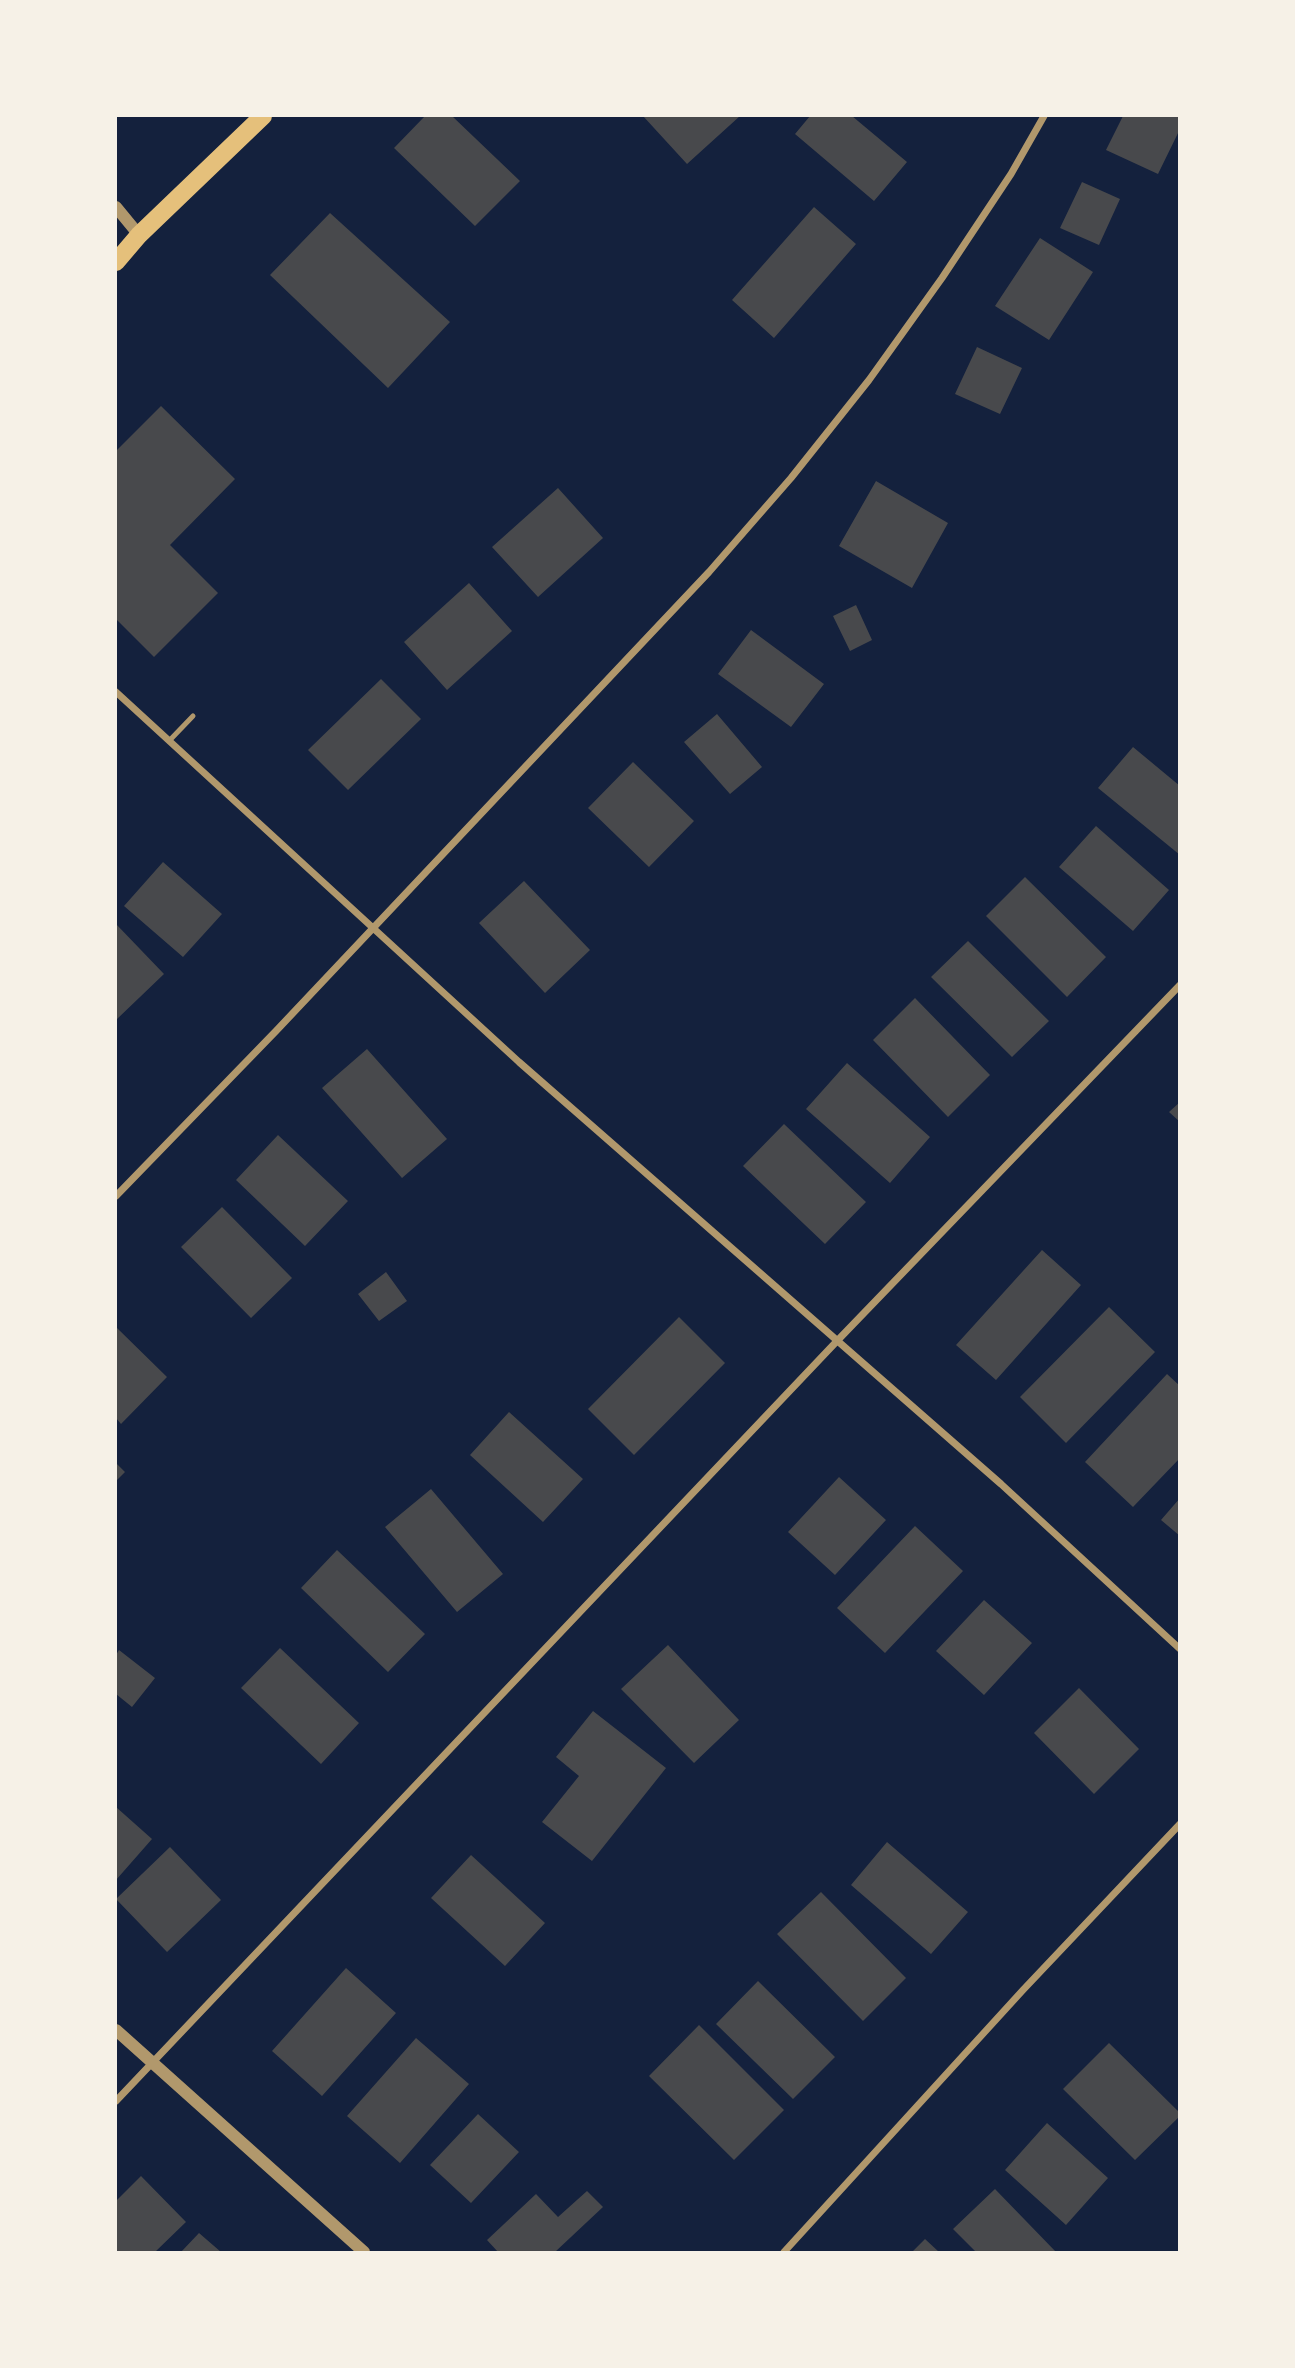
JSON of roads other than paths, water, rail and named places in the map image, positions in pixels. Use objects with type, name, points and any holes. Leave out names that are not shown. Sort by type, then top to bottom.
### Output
[{"type":"main road","points":[[116,262],[139,235],[263,116]]},
{"type":"street","points":[[116,1196],[709,572],[792,478],[869,380],[942,278],[1011,174],[1044,116]]},
{"type":"street","points":[[116,207],[139,235]]},
{"type":"street","points":[[116,692],[519,1062],[1001,1484],[1180,1649]]},
{"type":"street","points":[[116,2101],[837,1341],[1180,985]]},
{"type":"street","points":[[784,2252],[1023,1990],[1180,1824]]},
{"type":"street","points":[[116,2030],[364,2252]]},
{"type":"lane","points":[[169,741],[193,716]]}]
